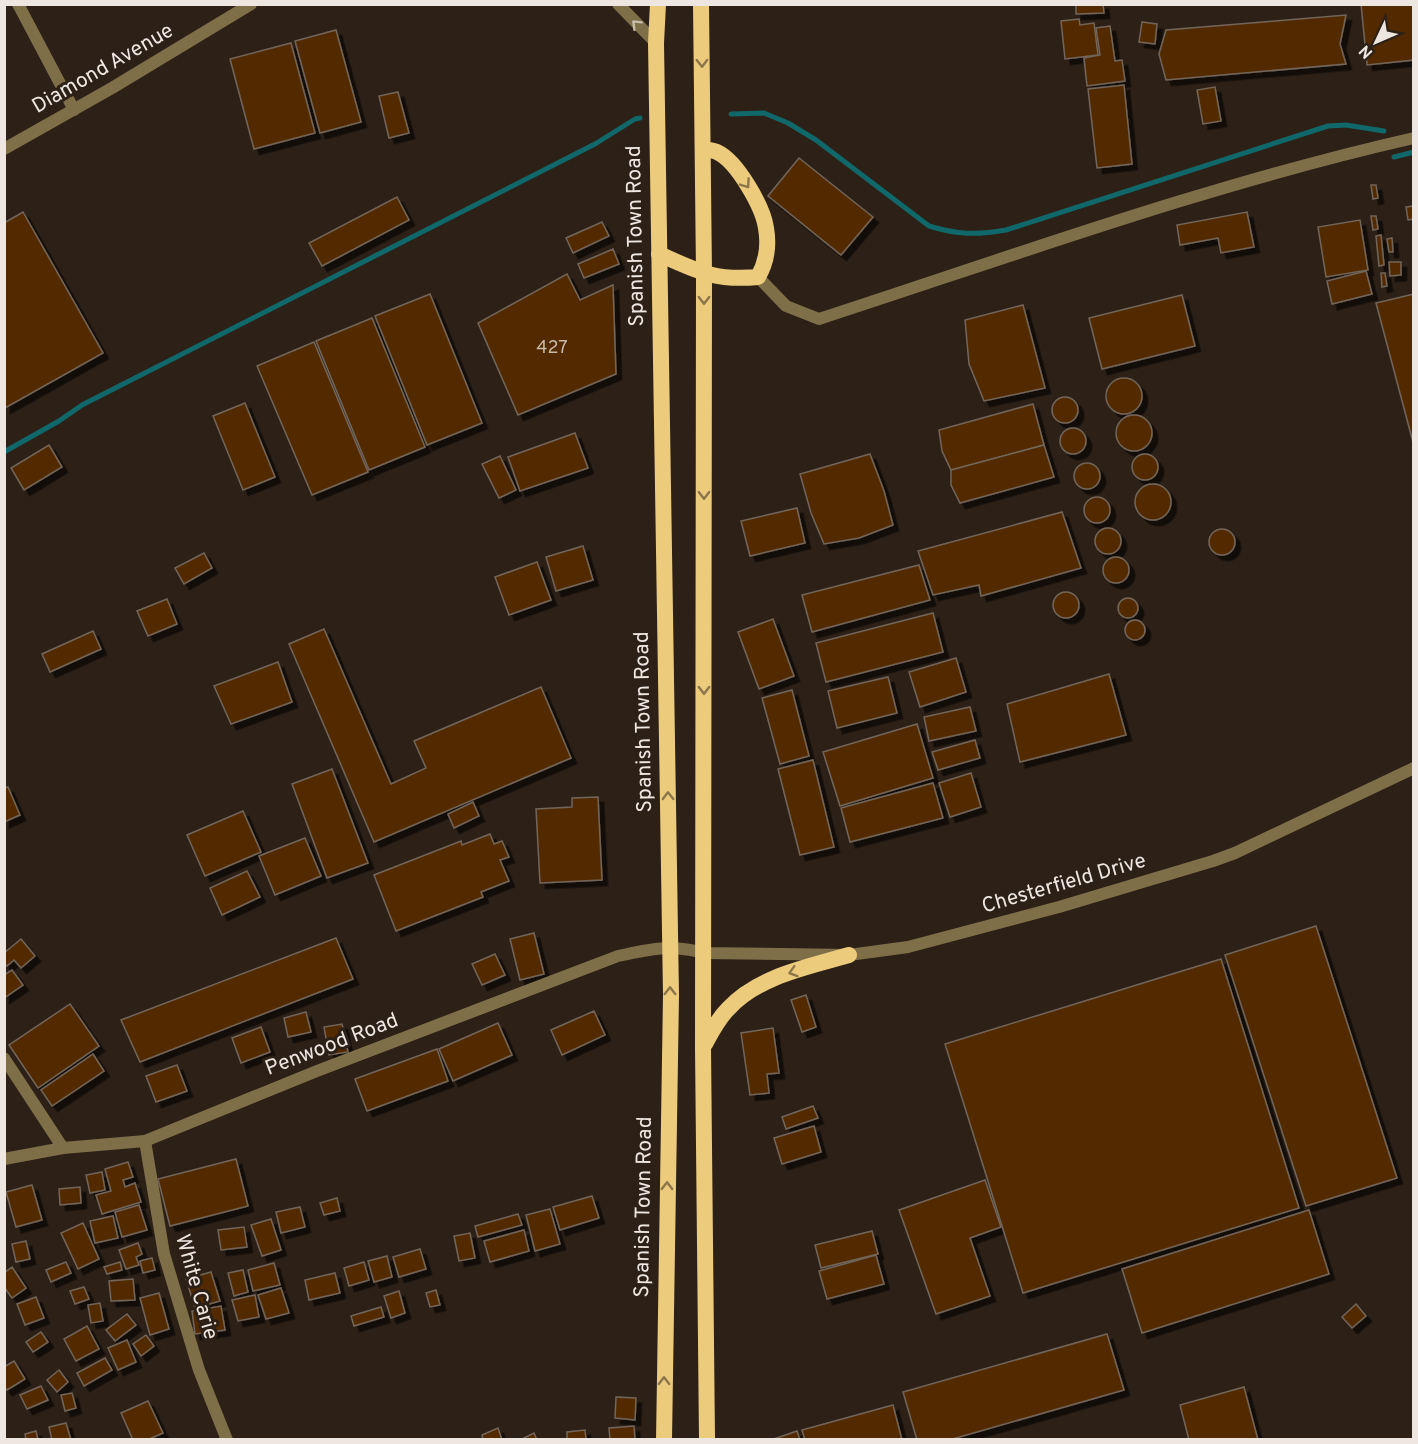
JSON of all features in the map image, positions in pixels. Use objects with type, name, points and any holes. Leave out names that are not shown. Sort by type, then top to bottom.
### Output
[{"type":"highway","name":"Spanish Town Road","points":[[658,4],[656,43],[670,947],[664,1440]]},
{"type":"highway","points":[[701,4],[704,274],[703,1048],[707,1440]]},
{"type":"highway","points":[[659,254],[704,274],[732,279],[758,277],[765,264],[766,228],[752,191],[730,162],[716,151],[703,149]]},
{"type":"highway","points":[[703,1048],[718,1020],[745,994],[782,975],[849,955]]},
{"type":"highway","points":[[697,1440],[698,1419],[707,1407]]},
{"type":"street","points":[[18,4],[74,110]]},
{"type":"street","name":"Diamond Avenue","points":[[4,149],[74,110],[251,4]]},
{"type":"street","points":[[618,4],[656,43]]},
{"type":"street","points":[[758,277],[786,306],[819,319],[1061,238],[1251,180],[1413,138]]},
{"type":"street","name":"Chesterfield Drive","points":[[704,953],[849,955],[908,947],[1059,907],[1235,854],[1413,768]]},
{"type":"street","name":"Penwood Road","points":[[4,1159],[63,1148],[145,1141],[317,1071],[618,956],[670,947],[683,947],[704,953]]},
{"type":"street","points":[[4,1058],[63,1148]]},
{"type":"street","name":"White Carie","points":[[145,1141],[164,1254],[199,1370],[227,1440]]},
{"type":"building","points":[[1076,4],[1103,4],[1104,13],[1076,14]]},
{"type":"building","points":[[1361,4],[1414,4],[1414,60],[1367,65]]},
{"type":"building","points":[[1346,15],[1340,44],[1346,64],[1166,80],[1159,54],[1166,30]]},
{"type":"building","points":[[1079,19],[1080,25],[1094,23],[1098,55],[1065,59],[1061,21]]},
{"type":"building","points":[[1142,22],[1157,24],[1155,44],[1139,42]]},
{"type":"building","points":[[1110,26],[1115,61],[1122,60],[1125,81],[1087,86],[1084,58],[1100,55],[1096,28]]},
{"type":"building","points":[[336,30],[361,122],[320,133],[295,41]]},
{"type":"building","points":[[291,43],[315,133],[254,149],[230,59]]},
{"type":"building","points":[[1124,85],[1132,164],[1097,168],[1088,89]]},
{"type":"building","points":[[1215,87],[1221,121],[1203,124],[1197,90]]},
{"type":"building","points":[[398,92],[409,133],[389,138],[379,96]]},
{"type":"building","points":[[799,158],[873,217],[841,255],[768,196]]},
{"type":"building","points":[[1371,185],[1376,185],[1378,198],[1373,199]]},
{"type":"building","points":[[397,197],[409,220],[322,266],[309,243]]},
{"type":"building","points":[[1414,206],[1414,219],[1408,220],[1406,207]]},
{"type":"building","points":[[23,212],[103,353],[5,408],[4,223]]},
{"type":"building","points":[[1247,212],[1254,247],[1221,253],[1218,238],[1180,245],[1177,225]]},
{"type":"building","points":[[1371,216],[1376,216],[1378,229],[1373,230]]},
{"type":"building","points":[[1360,220],[1368,270],[1326,277],[1318,227]]},
{"type":"building","points":[[602,222],[609,236],[573,253],[566,238]]},
{"type":"building","points":[[1381,235],[1384,265],[1379,266],[1376,236]]},
{"type":"building","points":[[1392,238],[1393,252],[1389,252],[1387,239]]},
{"type":"building","points":[[613,249],[619,264],[584,278],[578,264]]},
{"type":"building","points":[[1389,262],[1401,262],[1401,275],[1390,276]]},
{"type":"building","points":[[1366,271],[1372,294],[1332,304],[1327,281]]},
{"type":"building","points":[[1381,273],[1385,273],[1387,286],[1382,287]]},
{"type":"building","points":[[567,274],[580,300],[613,285],[616,374],[518,415],[478,323]]},
{"type":"building","points":[[430,294],[482,423],[427,445],[375,316]]},
{"type":"building","points":[[1414,294],[1414,446],[1376,303]]},
{"type":"building","points":[[1182,295],[1195,346],[1102,369],[1089,318]]},
{"type":"building","points":[[1023,305],[1045,388],[984,401],[969,364],[965,320]]},
{"type":"building","points":[[372,318],[425,447],[369,470],[316,341]]},
{"type":"building","points":[[314,342],[368,472],[312,495],[257,366]]},
{"type":"building","points":[[1124,378],[1137,383],[1142,396],[1137,409],[1124,414],[1111,409],[1106,396],[1111,383]]},
{"type":"building","points":[[1065,397],[1074,401],[1078,410],[1074,419],[1065,423],[1056,419],[1052,410],[1056,401]]},
{"type":"building","points":[[245,403],[275,477],[243,490],[213,416]]},
{"type":"building","points":[[1033,404],[1044,445],[951,470],[942,451],[939,430]]},
{"type":"building","points":[[1134,415],[1147,420],[1152,433],[1147,446],[1134,451],[1121,446],[1116,433],[1121,420]]},
{"type":"building","points":[[1073,428],[1082,432],[1086,441],[1082,450],[1073,454],[1064,450],[1060,441],[1064,432]]},
{"type":"building","points":[[575,433],[588,468],[520,491],[508,457]]},
{"type":"building","points":[[49,445],[62,467],[24,490],[11,468]]},
{"type":"building","points":[[1044,445],[1054,477],[960,503],[951,485],[951,470]]},
{"type":"building","points":[[870,454],[884,491],[893,525],[859,538],[824,544],[811,513],[800,474]]},
{"type":"building","points":[[1145,454],[1154,458],[1158,467],[1154,476],[1145,480],[1136,476],[1132,467],[1136,458]]},
{"type":"building","points":[[500,456],[516,490],[499,498],[482,464]]},
{"type":"building","points":[[1087,463],[1096,467],[1100,476],[1096,485],[1087,489],[1078,485],[1074,476],[1078,467]]},
{"type":"building","points":[[1153,484],[1166,489],[1171,502],[1166,515],[1153,520],[1140,515],[1135,502],[1140,489]]},
{"type":"building","points":[[1097,497],[1106,501],[1110,510],[1106,519],[1097,523],[1088,519],[1084,510],[1088,501]]},
{"type":"building","points":[[797,508],[805,543],[750,556],[741,521]]},
{"type":"building","points":[[1062,512],[1081,568],[981,596],[979,585],[933,595],[918,551]]},
{"type":"building","points":[[1108,528],[1117,532],[1121,541],[1117,550],[1108,554],[1099,550],[1095,541],[1099,532]]},
{"type":"building","points":[[1222,529],[1231,533],[1235,542],[1231,551],[1222,555],[1213,551],[1209,542],[1213,533]]},
{"type":"building","points":[[583,546],[593,580],[556,591],[546,557]]},
{"type":"building","points":[[204,553],[212,568],[184,584],[175,568]]},
{"type":"building","points":[[1116,557],[1125,561],[1129,570],[1125,579],[1116,583],[1107,579],[1103,570],[1107,561]]},
{"type":"building","points":[[537,562],[551,600],[509,615],[495,577]]},
{"type":"building","points":[[919,565],[930,600],[812,632],[802,595]]},
{"type":"building","points":[[1066,592],[1075,596],[1079,605],[1075,614],[1066,618],[1057,614],[1053,605],[1057,596]]},
{"type":"building","points":[[1128,598],[1135,601],[1138,608],[1135,615],[1128,618],[1121,615],[1118,608],[1121,601]]},
{"type":"building","points":[[167,599],[177,624],[148,636],[137,611]]},
{"type":"building","points":[[933,613],[943,652],[826,682],[816,643]]},
{"type":"building","points":[[773,619],[794,676],[759,689],[738,632]]},
{"type":"building","points":[[1135,620],[1142,623],[1145,630],[1142,637],[1135,640],[1128,637],[1125,630],[1128,623]]},
{"type":"building","points":[[324,629],[391,784],[426,768],[414,741],[541,687],[571,758],[374,842],[289,644]]},
{"type":"building","points":[[93,631],[101,649],[50,672],[42,654]]},
{"type":"building","points":[[956,658],[966,692],[920,707],[909,672]]},
{"type":"building","points":[[278,662],[292,702],[231,724],[214,686]]},
{"type":"building","points":[[1109,674],[1126,735],[1020,762],[1007,704]]},
{"type":"building","points":[[888,677],[897,713],[837,728],[828,691]]},
{"type":"building","points":[[792,690],[809,756],[780,764],[762,698]]},
{"type":"building","points":[[970,707],[976,731],[929,741],[924,717]]},
{"type":"building","points":[[917,724],[933,778],[840,806],[823,752]]},
{"type":"building","points":[[975,740],[980,758],[938,770],[932,752]]},
{"type":"building","points":[[813,760],[834,847],[800,855],[778,769]]},
{"type":"building","points":[[332,769],[368,863],[327,878],[292,784]]},
{"type":"building","points":[[971,773],[981,807],[950,817],[939,783]]},
{"type":"building","points":[[933,783],[943,818],[850,842],[841,808]]},
{"type":"building","points":[[8,787],[20,815],[4,822],[4,788]]},
{"type":"building","points":[[598,797],[602,880],[540,883],[536,809],[572,807],[572,798]]},
{"type":"building","points":[[473,802],[479,816],[454,828],[448,814]]},
{"type":"building","points":[[243,811],[261,852],[205,876],[187,835]]},
{"type":"building","points":[[490,834],[494,844],[502,841],[509,857],[500,860],[509,881],[481,892],[483,897],[396,931],[374,875],[461,841],[462,845]]},
{"type":"building","points":[[305,838],[321,876],[275,895],[259,856]]},
{"type":"building","points":[[247,871],[260,897],[222,915],[210,888]]},
{"type":"building","points":[[1316,926],[1397,1178],[1306,1206],[1225,955]]},
{"type":"building","points":[[534,933],[544,974],[520,980],[510,939]]},
{"type":"building","points":[[336,938],[353,979],[140,1062],[121,1020]]},
{"type":"building","points":[[21,939],[35,956],[21,968],[14,960],[7,966],[4,963],[4,953]]},
{"type":"building","points":[[495,954],[505,975],[482,985],[472,964]]},
{"type":"building","points":[[1221,959],[1299,1208],[1023,1293],[945,1044]]},
{"type":"building","points":[[12,970],[23,985],[4,998],[4,975]]},
{"type":"building","points":[[806,995],[816,1027],[802,1032],[791,1000]]},
{"type":"building","points":[[70,1004],[99,1046],[38,1088],[9,1045]]},
{"type":"building","points":[[594,1011],[605,1035],[562,1055],[551,1030]]},
{"type":"building","points":[[306,1012],[311,1032],[288,1037],[284,1018]]},
{"type":"building","points":[[498,1023],[512,1055],[453,1081],[439,1049]]},
{"type":"building","points":[[342,1024],[348,1052],[329,1055],[324,1027]]},
{"type":"building","points":[[261,1027],[270,1052],[241,1063],[232,1038]]},
{"type":"building","points":[[773,1028],[779,1073],[767,1074],[769,1093],[750,1095],[741,1033]]},
{"type":"building","points":[[437,1049],[448,1081],[367,1111],[355,1079]]},
{"type":"building","points":[[93,1054],[104,1071],[52,1106],[41,1090]]},
{"type":"building","points":[[177,1065],[187,1091],[156,1102],[146,1076]]},
{"type":"building","points":[[813,1106],[818,1118],[786,1129],[782,1117]]},
{"type":"building","points":[[814,1126],[821,1152],[782,1164],[774,1138]]},
{"type":"building","points":[[236,1159],[248,1206],[170,1226],[158,1179]]},
{"type":"building","points":[[128,1162],[133,1177],[123,1180],[125,1187],[135,1183],[141,1202],[102,1214],[96,1195],[111,1191],[105,1169]]},
{"type":"building","points":[[102,1172],[105,1190],[90,1193],[86,1175]]},
{"type":"building","points":[[985,1180],[1001,1227],[970,1238],[990,1296],[936,1314],[899,1210]]},
{"type":"building","points":[[32,1185],[42,1220],[16,1227],[6,1192]]},
{"type":"building","points":[[80,1187],[81,1203],[60,1205],[59,1189]]},
{"type":"building","points":[[592,1196],[599,1218],[560,1230],[553,1207]]},
{"type":"building","points":[[337,1198],[340,1211],[324,1215],[320,1203]]},
{"type":"building","points":[[139,1205],[147,1230],[122,1237],[115,1212]]},
{"type":"building","points":[[300,1207],[305,1227],[281,1233],[276,1212]]},
{"type":"building","points":[[550,1209],[560,1244],[535,1251],[526,1215]]},
{"type":"building","points":[[1309,1210],[1329,1274],[1142,1333],[1122,1269]]},
{"type":"building","points":[[518,1214],[522,1225],[478,1237],[475,1226]]},
{"type":"building","points":[[113,1216],[118,1238],[95,1243],[90,1221]]},
{"type":"building","points":[[271,1219],[281,1250],[262,1256],[251,1225]]},
{"type":"building","points":[[83,1223],[99,1259],[78,1269],[61,1233]]},
{"type":"building","points":[[244,1227],[247,1247],[221,1250],[218,1230]]},
{"type":"building","points":[[524,1230],[529,1251],[490,1262],[484,1241]]},
{"type":"building","points":[[872,1231],[878,1254],[821,1268],[815,1245]]},
{"type":"building","points":[[470,1233],[475,1258],[459,1261],[454,1236]]},
{"type":"building","points":[[26,1241],[30,1259],[16,1262],[12,1244]]},
{"type":"building","points":[[138,1243],[142,1254],[136,1257],[139,1265],[126,1269],[119,1250]]},
{"type":"building","points":[[420,1249],[426,1269],[399,1277],[393,1257]]},
{"type":"building","points":[[876,1255],[884,1284],[827,1299],[819,1271]]},
{"type":"building","points":[[387,1256],[392,1277],[374,1282],[368,1261]]},
{"type":"building","points":[[152,1258],[155,1270],[143,1273],[140,1261]]},
{"type":"building","points":[[66,1262],[71,1273],[51,1282],[46,1270]]},
{"type":"building","points":[[120,1262],[122,1270],[107,1274],[104,1267]]},
{"type":"building","points":[[364,1262],[369,1280],[349,1286],[344,1268]]},
{"type":"building","points":[[274,1263],[280,1285],[253,1291],[248,1270]]},
{"type":"building","points":[[12,1267],[26,1288],[12,1298],[4,1287],[4,1273]]},
{"type":"building","points":[[243,1270],[248,1292],[234,1296],[228,1273]]},
{"type":"building","points":[[211,1272],[220,1301],[195,1308],[186,1279]]},
{"type":"building","points":[[335,1273],[340,1293],[309,1300],[305,1280]]},
{"type":"building","points":[[133,1279],[135,1300],[111,1301],[109,1281]]},
{"type":"building","points":[[84,1287],[89,1299],[75,1304],[70,1291]]},
{"type":"building","points":[[281,1288],[289,1313],[266,1319],[258,1295]]},
{"type":"building","points":[[436,1290],[440,1305],[430,1307],[426,1293]]},
{"type":"building","points":[[399,1291],[405,1313],[391,1318],[384,1296]]},
{"type":"building","points":[[159,1293],[169,1329],[150,1335],[140,1298]]},
{"type":"building","points":[[255,1295],[259,1317],[238,1321],[232,1300]]},
{"type":"building","points":[[36,1297],[44,1318],[25,1325],[17,1304]]},
{"type":"building","points":[[100,1303],[103,1321],[91,1323],[88,1305]]},
{"type":"building","points":[[1356,1304],[1366,1316],[1352,1328],[1342,1317]]},
{"type":"building","points":[[221,1306],[225,1330],[195,1334],[192,1311]]},
{"type":"building","points":[[381,1307],[384,1317],[354,1326],[351,1316]]},
{"type":"building","points":[[127,1314],[136,1325],[115,1341],[106,1330]]},
{"type":"building","points":[[87,1326],[99,1349],[76,1361],[64,1339]]},
{"type":"building","points":[[41,1332],[48,1342],[33,1352],[26,1342]]},
{"type":"building","points":[[1107,1334],[1124,1390],[949,1440],[917,1440],[903,1392]]},
{"type":"building","points":[[146,1335],[154,1346],[141,1356],[133,1344]]},
{"type":"building","points":[[127,1340],[136,1362],[118,1370],[108,1348]]},
{"type":"building","points":[[105,1358],[112,1370],[84,1386],[77,1373]]},
{"type":"building","points":[[14,1361],[25,1379],[7,1390],[4,1387],[4,1367]]},
{"type":"building","points":[[59,1370],[68,1382],[57,1392],[47,1380]]},
{"type":"building","points":[[41,1386],[48,1400],[27,1409],[20,1395]]},
{"type":"building","points":[[1244,1387],[1258,1440],[1189,1440],[1180,1405]]},
{"type":"building","points":[[72,1393],[76,1408],[65,1411],[61,1395]]},
{"type":"building","points":[[616,1397],[636,1398],[635,1420],[615,1418]]},
{"type":"building","points":[[148,1401],[163,1433],[147,1440],[133,1440],[121,1413]]},
{"type":"building","points":[[893,1405],[902,1440],[805,1440],[802,1430]]},
{"type":"building","points":[[66,1423],[71,1440],[52,1440],[49,1427]]},
{"type":"building","points":[[634,1426],[635,1440],[610,1440],[609,1428]]},
{"type":"building","points":[[498,1428],[502,1440],[483,1440],[482,1435]]},
{"type":"building","points":[[585,1430],[586,1440],[567,1440],[567,1432]]},
{"type":"building","points":[[36,1431],[38,1440],[26,1440],[25,1434]]},
{"type":"building","points":[[797,1431],[800,1440],[771,1440]]},
{"type":"building","points":[[534,1433],[537,1440],[520,1440]]},
{"type":"waterway","points":[[731,114],[764,113],[788,123],[816,140],[929,226],[968,233],[1006,230],[1328,126],[1346,125],[1384,131]]},
{"type":"waterway","points":[[4,452],[59,421],[82,405],[595,144],[640,118]]},
{"type":"waterway","points":[[1394,157],[1414,152]]}]
